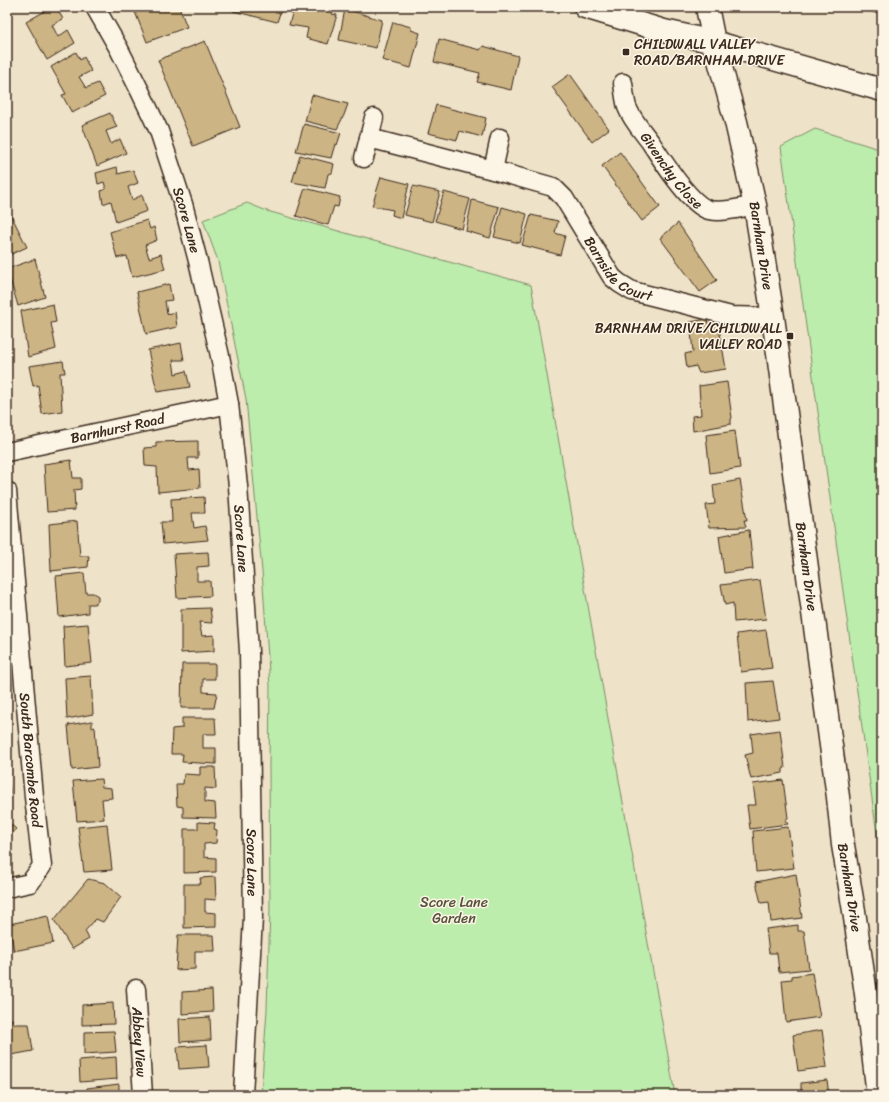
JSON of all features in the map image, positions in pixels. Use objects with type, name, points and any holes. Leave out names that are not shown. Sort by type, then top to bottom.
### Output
[{"type":"street","name":"Score Lane","points":[[95,7],[119,49],[159,132],[183,204],[198,261],[220,356],[229,404],[238,486],[249,651],[253,918],[243,1095]]},
{"type":"street","points":[[585,7],[664,31],[714,42],[882,90]]},
{"type":"street","name":"Barnham Drive","points":[[707,7],[714,42],[736,122],[754,206],[773,318],[838,797],[843,846],[866,994],[878,1095]]},
{"type":"street","name":"Givenchy Close","points":[[623,83],[627,107],[634,120],[677,180],[696,201],[705,208],[712,210],[728,210],[754,206]]},
{"type":"street","points":[[364,158],[374,118]]},
{"type":"street","name":"Barnside Court","points":[[369,138],[548,185],[564,198],[612,277],[625,288],[731,316],[773,318]]},
{"type":"street","points":[[493,170],[500,138]]},
{"type":"street","name":"Barnhurst Road","points":[[7,452],[229,404]]},
{"type":"street","name":"South Barcombe Road","points":[[7,491],[42,866],[30,883],[7,888]]},
{"type":"street","name":"Abbey View","points":[[136,989],[143,1095]]},
{"type":"green space","points":[[815,129],[882,150],[882,870],[781,147]]},
{"type":"green space","name":"Score Lane Garden","points":[[247,203],[267,211],[531,285],[675,1095],[261,1095],[267,1010],[270,909],[270,686],[262,571],[246,399],[218,261],[203,220]]},
{"type":"building","points":[[52,7],[56,7],[63,19],[52,25],[58,37],[68,30],[75,43],[47,60],[26,22]]},
{"type":"building","points":[[133,7],[179,7],[187,27],[147,42]]},
{"type":"building","points":[[234,7],[282,7],[277,22],[233,11]]},
{"type":"building","points":[[294,7],[334,7],[332,14],[337,15],[328,44],[306,38],[308,28],[289,25]]},
{"type":"building","points":[[882,7],[882,15],[859,8]]},
{"type":"building","points":[[345,9],[382,20],[376,48],[339,40]]},
{"type":"building","points":[[393,22],[411,27],[411,30],[420,33],[411,68],[382,60]]},
{"type":"building","points":[[439,39],[480,50],[483,46],[518,56],[511,90],[477,82],[480,73],[434,62]]},
{"type":"building","points":[[205,41],[240,127],[193,146],[158,60]]},
{"type":"building","points":[[76,52],[80,60],[84,57],[91,71],[79,77],[86,88],[98,83],[105,96],[72,113],[62,95],[66,94],[51,67]]},
{"type":"building","points":[[570,74],[609,129],[592,142],[552,87]]},
{"type":"building","points":[[312,95],[348,104],[337,129],[305,121]]},
{"type":"building","points":[[436,105],[486,118],[482,137],[460,131],[457,140],[428,133]]},
{"type":"building","points":[[110,113],[117,127],[106,131],[111,144],[120,139],[126,153],[97,166],[82,125]]},
{"type":"building","points":[[304,124],[341,133],[337,145],[335,144],[331,158],[296,151]]},
{"type":"building","points":[[620,152],[660,207],[642,221],[602,166]]},
{"type":"building","points":[[300,155],[334,164],[332,173],[328,174],[325,188],[292,182]]},
{"type":"building","points":[[117,167],[118,174],[133,170],[138,183],[128,187],[132,200],[142,195],[147,211],[116,222],[111,201],[103,204],[101,191],[106,189],[104,182],[98,184],[96,173]]},
{"type":"building","points":[[381,177],[409,184],[401,218],[392,215],[393,210],[372,206]]},
{"type":"building","points":[[413,186],[440,192],[432,222],[405,215]]},
{"type":"building","points":[[305,188],[340,197],[338,207],[334,206],[328,225],[296,216]]},
{"type":"building","points":[[444,192],[470,199],[462,229],[435,221]]},
{"type":"building","points":[[472,200],[499,207],[490,238],[466,231]]},
{"type":"building","points":[[502,207],[527,214],[520,243],[494,237]]},
{"type":"building","points":[[9,211],[27,247],[7,256],[7,212]]},
{"type":"building","points":[[531,215],[558,221],[555,233],[565,236],[560,255],[522,245]]},
{"type":"building","points":[[147,220],[150,229],[154,227],[157,240],[145,245],[149,258],[161,254],[165,269],[132,277],[127,256],[117,258],[110,232]]},
{"type":"building","points":[[678,223],[717,280],[700,292],[660,238]]},
{"type":"building","points":[[35,259],[45,297],[18,306],[7,269]]},
{"type":"building","points":[[169,284],[172,300],[165,301],[167,314],[175,312],[177,327],[146,334],[137,292]]},
{"type":"building","points":[[53,304],[56,322],[51,323],[56,349],[28,357],[21,311]]},
{"type":"building","points":[[707,319],[708,324],[718,322],[726,369],[699,373],[696,366],[687,368],[685,354],[693,352],[690,322]]},
{"type":"building","points":[[181,343],[184,360],[173,360],[175,374],[186,371],[190,387],[157,392],[148,350]]},
{"type":"building","points":[[63,361],[65,373],[60,373],[62,411],[42,414],[38,385],[33,386],[29,366]]},
{"type":"building","points":[[727,382],[732,418],[731,424],[693,431],[692,416],[701,415],[699,386]]},
{"type":"building","points":[[735,431],[740,468],[710,473],[706,435]]},
{"type":"building","points":[[198,441],[198,458],[188,458],[189,470],[199,469],[200,488],[158,492],[157,467],[145,466],[144,448],[156,447],[156,442]]},
{"type":"building","points":[[71,460],[73,478],[81,478],[81,489],[74,490],[75,510],[47,512],[44,464]]},
{"type":"building","points":[[740,480],[747,520],[744,520],[746,527],[709,528],[706,505],[715,504],[713,485]]},
{"type":"building","points":[[204,497],[205,513],[192,513],[194,528],[205,526],[208,540],[163,544],[161,522],[172,522],[171,499]]},
{"type":"building","points":[[77,521],[80,556],[89,556],[88,567],[51,571],[49,524]]},
{"type":"building","points":[[749,530],[753,569],[724,573],[719,536]]},
{"type":"building","points":[[208,552],[209,566],[197,567],[197,581],[210,581],[211,596],[177,598],[174,554]]},
{"type":"building","points":[[84,573],[86,593],[93,593],[98,596],[98,601],[94,604],[88,604],[88,613],[59,617],[56,576]]},
{"type":"building","points":[[760,580],[766,619],[734,622],[733,603],[725,605],[721,585]]},
{"type":"building","points":[[210,608],[212,623],[199,622],[202,636],[214,635],[214,651],[181,653],[181,609]]},
{"type":"building","points":[[88,624],[92,663],[65,666],[63,626]]},
{"type":"building","points":[[766,630],[772,668],[741,672],[737,634]]},
{"type":"building","points":[[182,664],[215,664],[215,679],[203,679],[203,692],[217,693],[214,708],[181,708]]},
{"type":"building","points":[[91,676],[93,714],[67,719],[65,678]]},
{"type":"building","points":[[773,681],[779,718],[748,722],[746,683]]},
{"type":"building","points":[[182,718],[215,718],[216,734],[203,734],[203,748],[216,748],[216,764],[182,762],[183,754],[171,754],[172,729],[182,728]]},
{"type":"building","points":[[92,721],[92,728],[95,727],[98,767],[72,770],[68,725]]},
{"type":"building","points":[[780,730],[785,768],[783,769],[783,773],[751,779],[745,755],[753,753],[751,734]]},
{"type":"building","points":[[200,767],[215,767],[216,789],[205,788],[205,802],[215,803],[216,818],[183,817],[183,807],[177,806],[176,784],[183,784],[184,774],[200,775]]},
{"type":"building","points":[[7,771],[10,794],[7,794]]},
{"type":"building","points":[[101,779],[102,787],[111,788],[112,798],[102,799],[104,819],[77,821],[73,781]]},
{"type":"building","points":[[783,780],[788,818],[785,820],[788,824],[750,829],[747,805],[756,805],[753,784]]},
{"type":"building","points":[[7,821],[16,829],[7,840]]},
{"type":"building","points":[[198,822],[215,823],[214,829],[217,830],[216,843],[204,844],[204,857],[216,858],[216,872],[184,873],[184,829],[198,829]]},
{"type":"building","points":[[107,824],[112,870],[84,872],[78,827]]},
{"type":"building","points":[[788,827],[794,868],[756,872],[753,831]]},
{"type":"building","points":[[796,874],[802,918],[771,922],[769,902],[761,903],[756,882]]},
{"type":"building","points":[[215,877],[216,900],[205,899],[205,912],[216,913],[216,927],[184,928],[184,884],[201,884],[200,878]]},
{"type":"building","points":[[88,879],[105,883],[121,897],[103,922],[96,919],[85,931],[89,939],[72,949],[54,920]]},
{"type":"building","points":[[48,916],[53,943],[14,951],[9,924]]},
{"type":"building","points":[[798,925],[798,931],[804,931],[809,969],[779,972],[777,953],[769,953],[766,929]]},
{"type":"building","points":[[178,935],[214,935],[215,951],[195,951],[195,969],[176,970]]},
{"type":"building","points":[[812,973],[820,1017],[786,1022],[782,980],[792,979],[792,976]]},
{"type":"building","points":[[212,990],[213,1012],[182,1014],[182,992]]},
{"type":"building","points":[[113,1003],[114,1024],[82,1025],[82,1005]]},
{"type":"building","points":[[210,1017],[211,1040],[180,1042],[179,1019]]},
{"type":"building","points":[[7,1019],[12,1019],[15,1024],[29,1024],[33,1051],[11,1055],[13,1059],[7,1060]]},
{"type":"building","points":[[822,1030],[827,1067],[798,1071],[793,1035]]},
{"type":"building","points":[[114,1031],[116,1052],[84,1054],[84,1032]]},
{"type":"building","points":[[207,1045],[209,1067],[179,1069],[177,1047]]},
{"type":"building","points":[[116,1057],[117,1079],[80,1082],[79,1060]]},
{"type":"building","points":[[827,1080],[829,1095],[801,1095],[801,1083]]},
{"type":"building","points":[[119,1084],[119,1095],[87,1095],[87,1088]]},
{"type":"place","name":"CHILDWALL VALLEY ROAD/BARNHAM DRIVE","points":[[626,52]]},
{"type":"place","name":"BARNHAM DRIVE/CHILDWALL VALLEY ROAD","points":[[790,336]]}]
